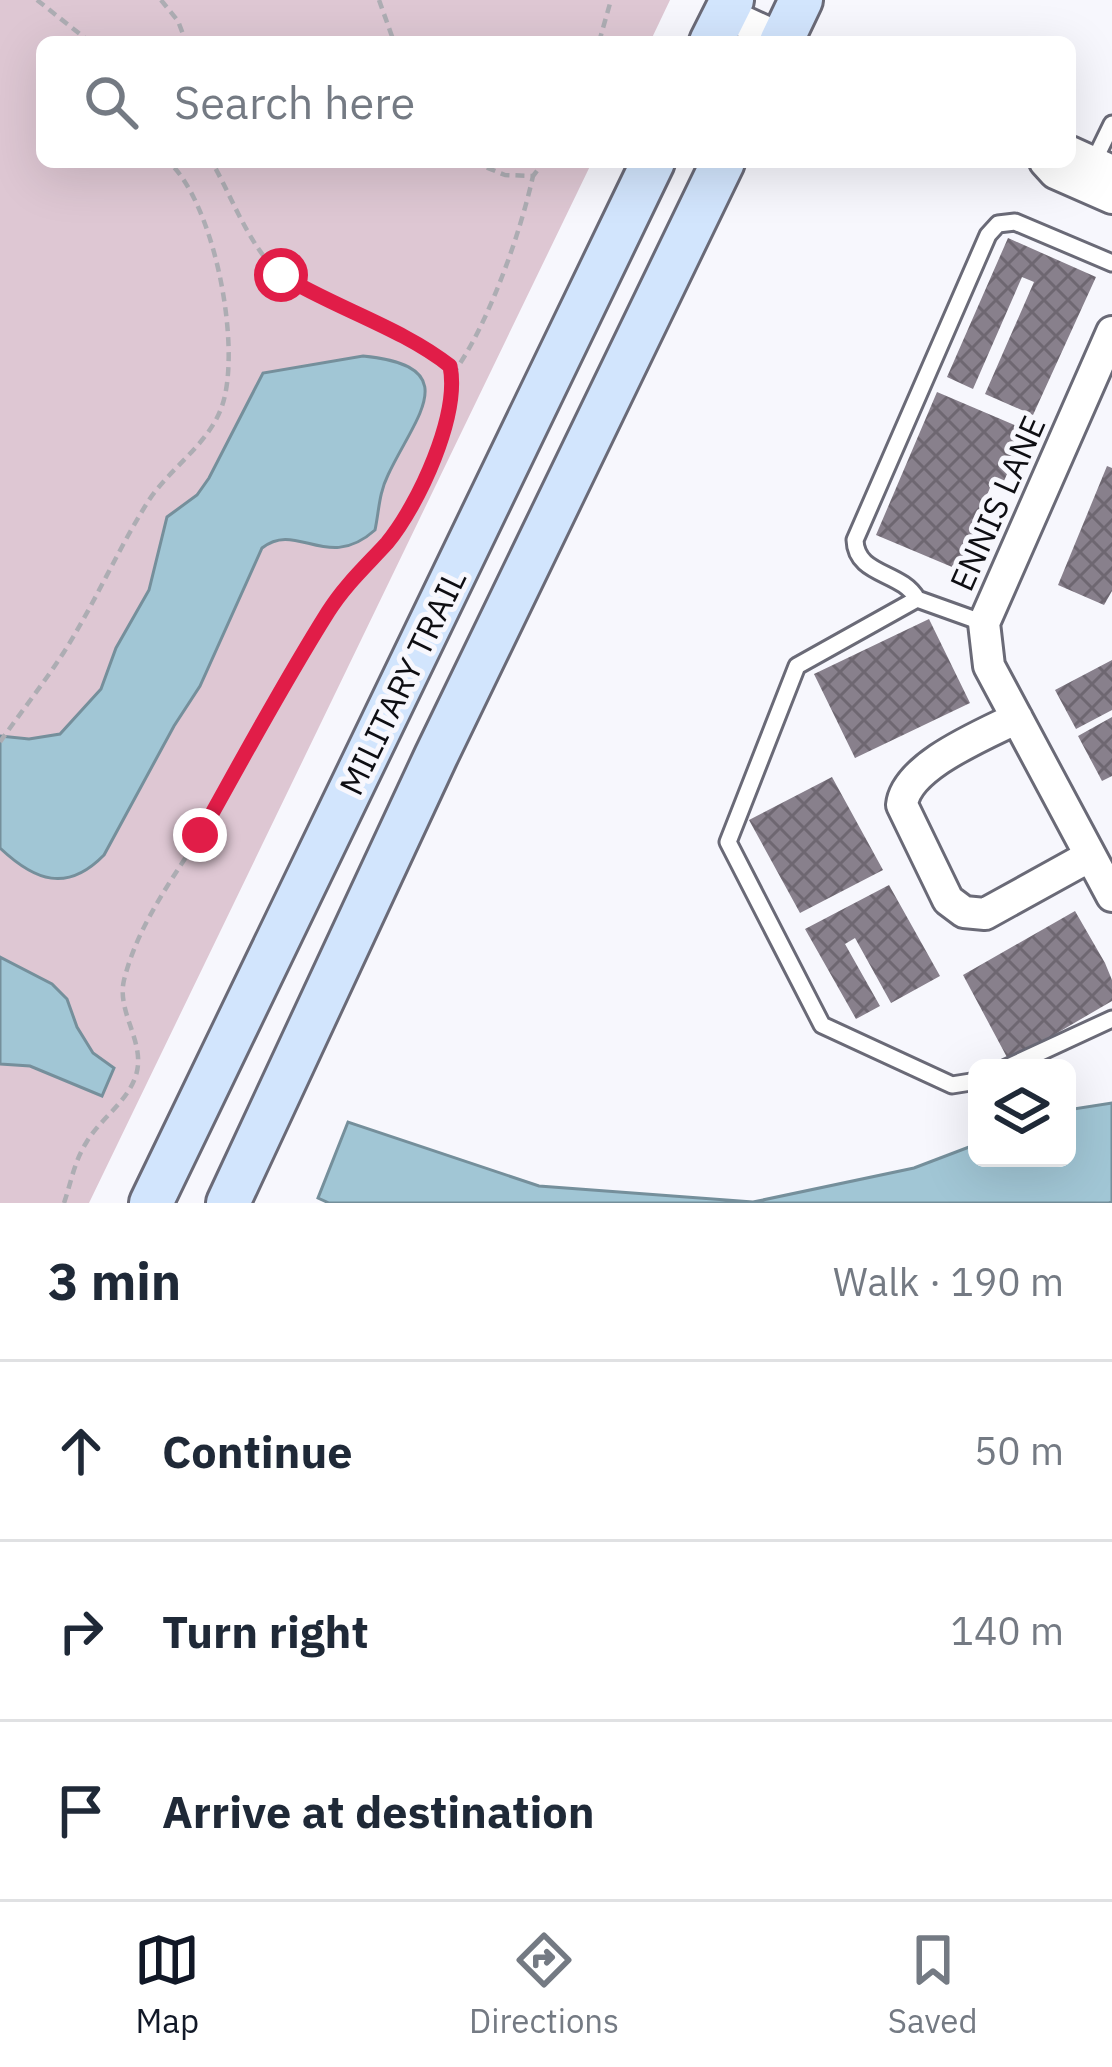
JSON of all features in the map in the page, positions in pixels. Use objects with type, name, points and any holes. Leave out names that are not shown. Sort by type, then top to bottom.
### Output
[{"type":"main road","points":[[786,36],[801,0]]},
{"type":"main road","name":"MILITARY TRAIL","points":[[151,1203],[650,168]]},
{"type":"main road","name":"MILITARY TRAIL","points":[[228,1203],[436,756],[720,168]]},
{"type":"street","points":[[723,18],[771,36]]},
{"type":"street","points":[[1050,168],[1112,198]]},
{"type":"street","name":"ENNIS LANE","points":[[1112,332],[984,623],[989,666],[1112,896]]},
{"type":"street","points":[[1017,718],[915,776],[904,792],[902,805],[948,900],[964,912],[985,914],[1090,856]]},
{"type":"lane","points":[[1092,162],[1112,124]]},
{"type":"lane","points":[[984,623],[917,599],[910,586],[863,563],[856,553],[856,540],[988,235],[998,224],[1015,222],[1112,263]]},
{"type":"lane","points":[[917,599],[797,666],[728,842],[822,1025],[952,1085],[968,1082]]},
{"type":"lane","points":[[1025,1059],[1112,1019]]},
{"type":"path","points":[[37,0],[82,36]]},
{"type":"path","points":[[161,0],[184,36]]},
{"type":"path","points":[[379,0],[392,36]]},
{"type":"path","points":[[601,36],[611,0]]},
{"type":"path","points":[[0,742],[62,654],[150,500],[190,455],[222,407],[228,373],[218,270],[193,198],[173,168]]},
{"type":"path","points":[[64,1203],[87,1140],[121,1103],[135,1078],[140,1060],[122,1004],[123,984],[153,906],[200,835],[330,608],[356,572],[388,542],[411,505],[450,410],[450,366],[430,350],[281,275],[264,256],[215,168]]},
{"type":"path","points":[[488,168],[506,175],[533,176]]},
{"type":"path","points":[[452,375],[472,348],[539,168]]},
{"type":"shaded area","points":[[0,0],[670,0],[653,36],[36,36],[36,168],[589,168],[89,1203],[0,1203]]},
{"type":"water","points":[[363,356],[395,362],[415,371],[424,383],[419,414],[385,482],[375,530],[342,547],[288,539],[262,548],[200,686],[104,855],[77,875],[64,878],[26,868],[0,848],[0,736],[29,739],[60,734],[101,689],[116,648],[149,590],[167,517],[197,495],[209,478],[263,373]]},
{"type":"water","points":[[0,957],[52,984],[67,999],[93,1053],[114,1068],[102,1096],[30,1066],[0,1064]]},
{"type":"water","points":[[1112,1103],[1112,1202],[329,1203],[318,1198],[348,1122],[539,1186],[753,1202],[914,1168],[968,1147],[968,1167],[1076,1167],[1076,1109]]},
{"type":"building","points":[[1008,238],[1096,277],[1033,415],[985,394],[1034,282],[1022,277],[973,389],[947,377]]},
{"type":"building","points":[[937,392],[1026,430],[1004,481],[994,478],[978,517],[986,521],[964,572],[876,535]]},
{"type":"building","points":[[1107,466],[1112,468],[1112,591],[1104,605],[1058,585]]},
{"type":"building","points":[[929,619],[970,703],[855,758],[814,674]]},
{"type":"building","points":[[1112,660],[1112,710],[1076,729],[1055,690]]},
{"type":"building","points":[[1112,717],[1112,776],[1102,781],[1078,736]]},
{"type":"building","points":[[832,777],[883,870],[800,913],[749,820]]},
{"type":"building","points":[[889,885],[940,976],[891,1003],[855,938],[845,944],[880,1006],[856,1019],[805,929]]},
{"type":"building","points":[[1075,911],[1112,980],[1112,1001],[1008,1059],[963,975]]},
{"type":"route","points":[[200,835],[330,608],[356,572],[388,542],[411,505],[450,410],[454,385],[450,366],[430,350],[281,275]]}]
